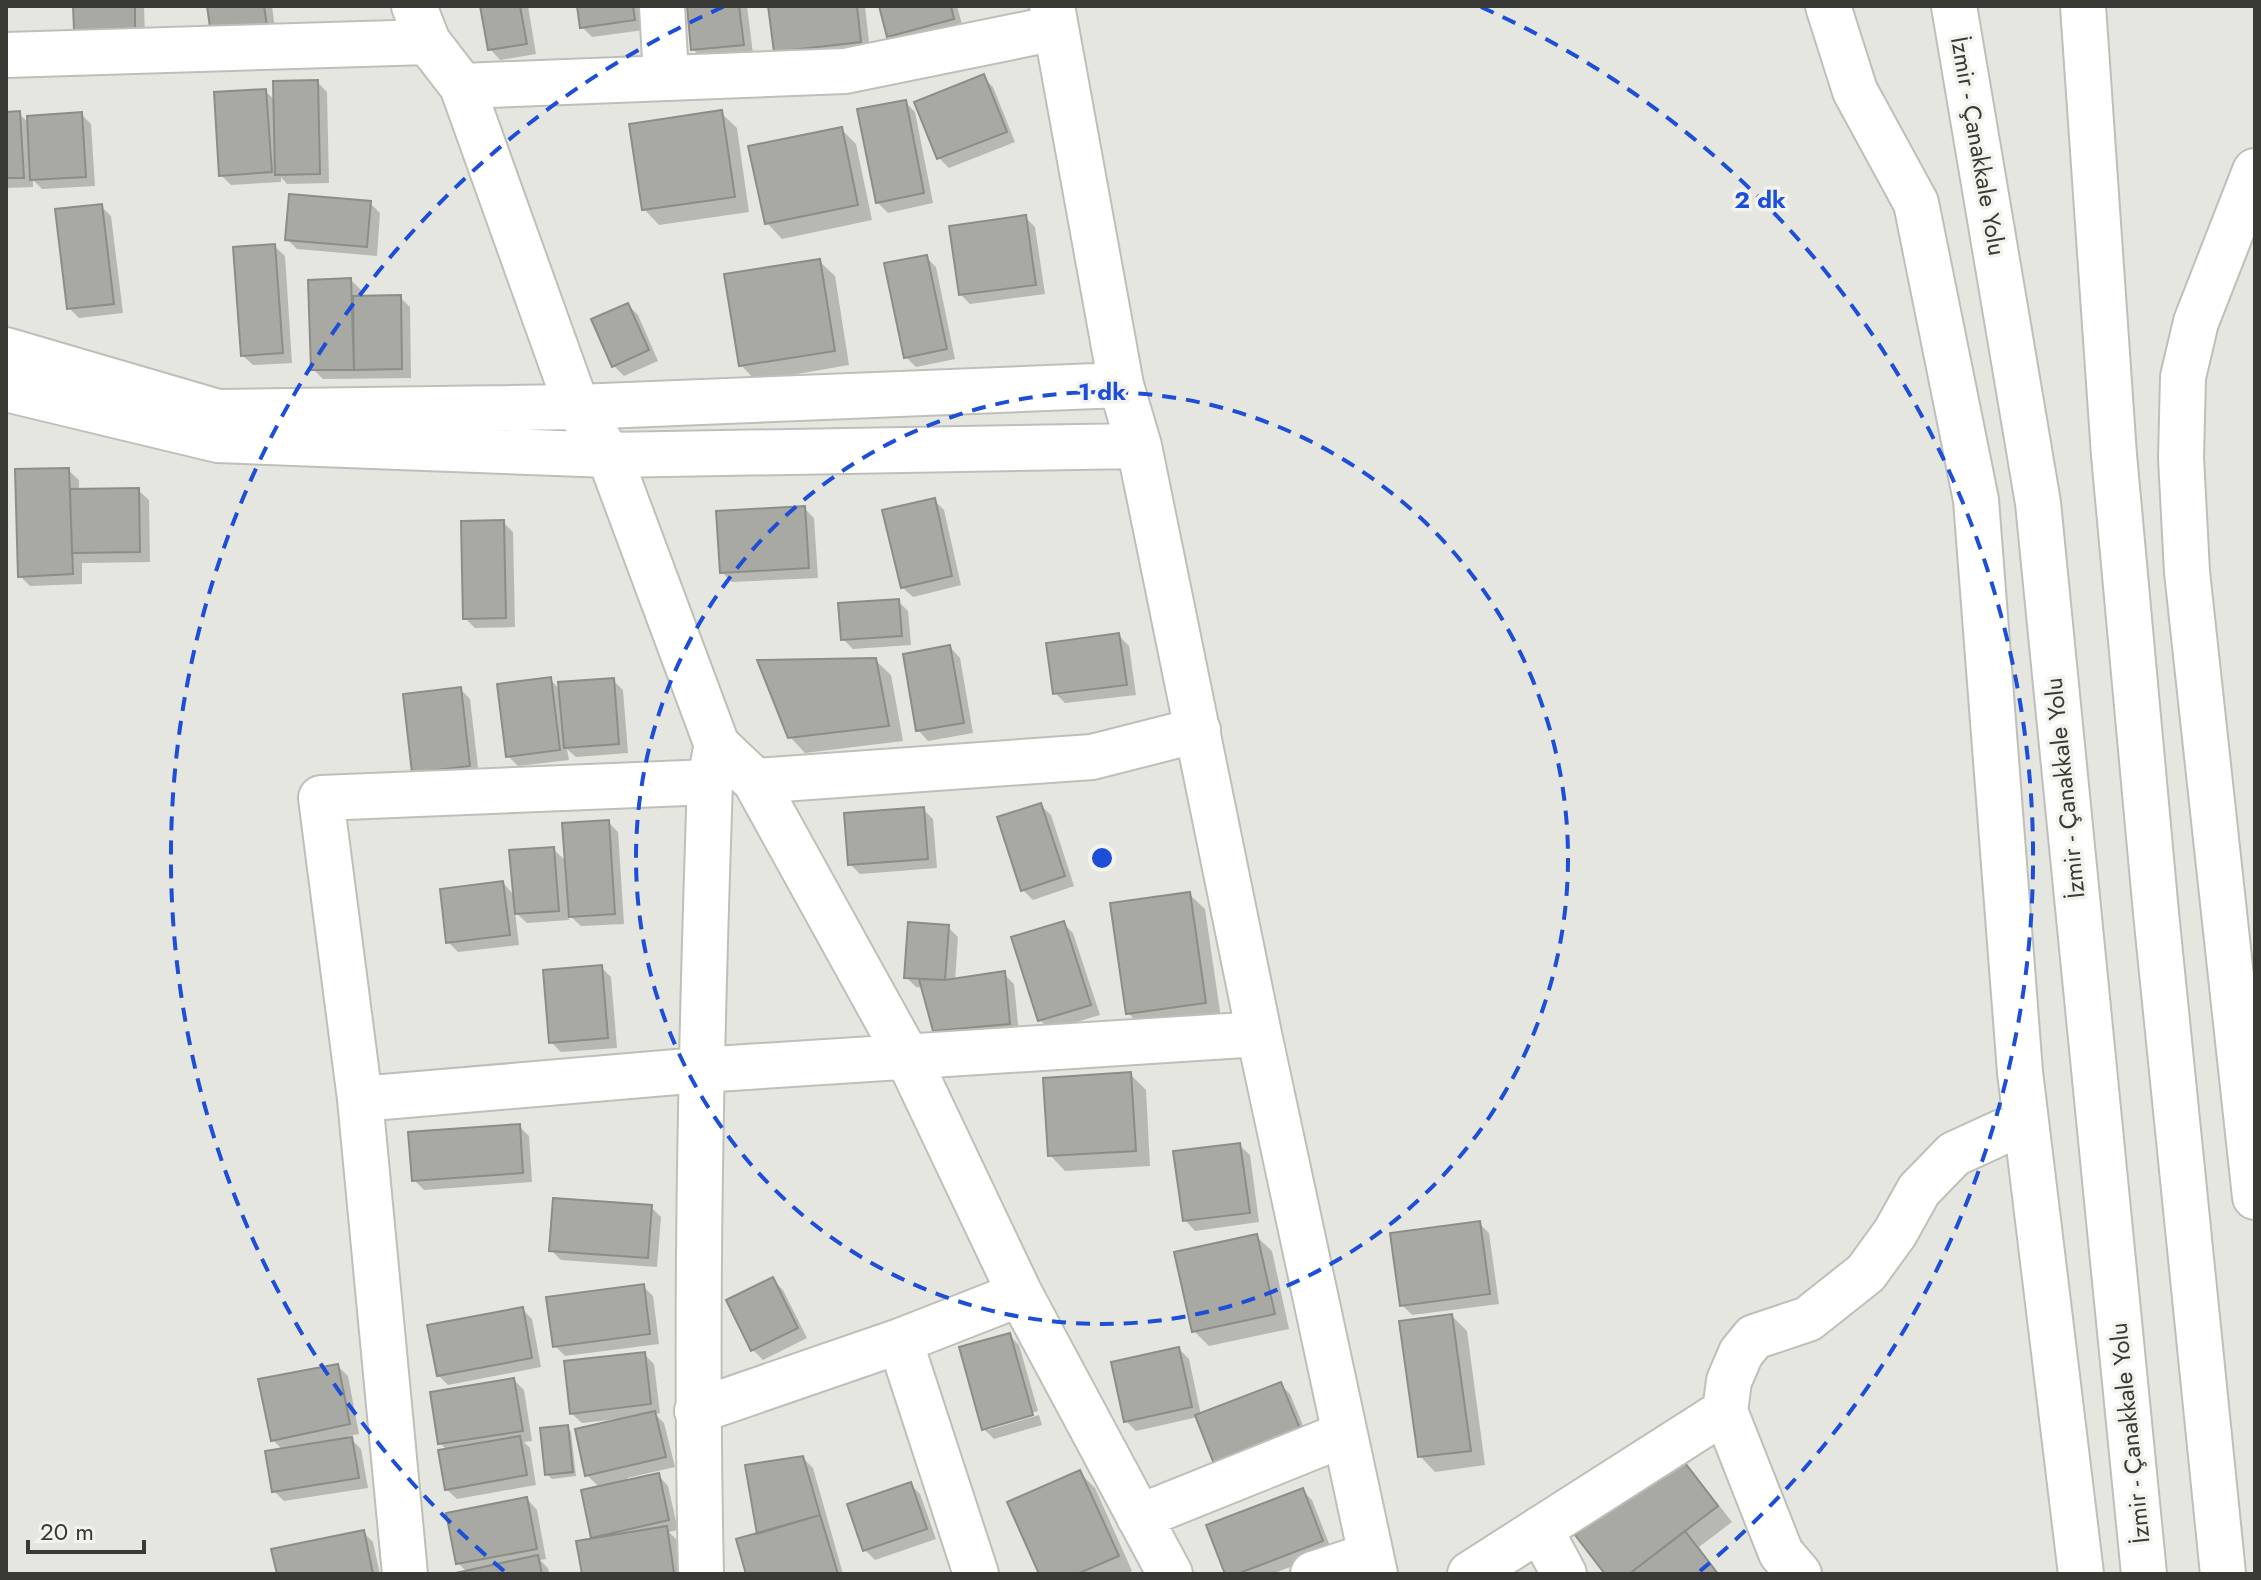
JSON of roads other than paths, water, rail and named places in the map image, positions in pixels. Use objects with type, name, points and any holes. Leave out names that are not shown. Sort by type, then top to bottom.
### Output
[{"type":"main road","points":[[662,6],[666,77]]},
{"type":"main road","points":[[1828,6],[1855,91],[1916,203],[1976,500],[2027,1129],[2081,1574]]},
{"type":"main road","name":"İzmir - Çanakkale Yolu","points":[[1954,6],[2038,503],[2144,1574]]},
{"type":"main road","points":[[2083,6],[2116,487],[2223,1574]]},
{"type":"main road","points":[[462,86],[845,71],[1054,17],[1121,385],[1139,446],[1259,1034],[1373,1565],[1313,1574]]},
{"type":"main road","points":[[6,55],[421,24],[462,86],[577,407],[609,455],[713,763],[700,1070],[697,1411],[701,1574]]},
{"type":"main road","points":[[2255,171],[2196,322],[2183,377],[2181,458],[2187,572],[2255,1197]]},
{"type":"main road","points":[[6,350],[218,412],[577,407],[1121,385]]},
{"type":"main road","points":[[6,389],[218,440],[609,455],[1139,446]]},
{"type":"main road","points":[[405,1574],[360,1099],[321,798],[713,763],[755,781],[1092,757],[1198,730]]},
{"type":"main road","points":[[755,781],[908,1058],[1020,1294],[1170,1574]]},
{"type":"main road","points":[[360,1099],[700,1070],[1259,1034]]},
{"type":"main road","points":[[1799,1574],[1781,1553],[1725,1411],[1729,1381],[1741,1353],[1754,1337],[1808,1319],[1866,1273],[1895,1233],[1919,1190],[1954,1154],[2002,1132],[2027,1129]]},
{"type":"main road","points":[[697,1411],[900,1341],[1020,1294]]},
{"type":"main road","points":[[900,1341],[976,1574]]},
{"type":"main road","points":[[1470,1574],[1725,1411]]},
{"type":"main road","points":[[1139,1517],[1345,1434]]},
{"type":"main road","points":[[1540,1529],[1564,1574]]}]
